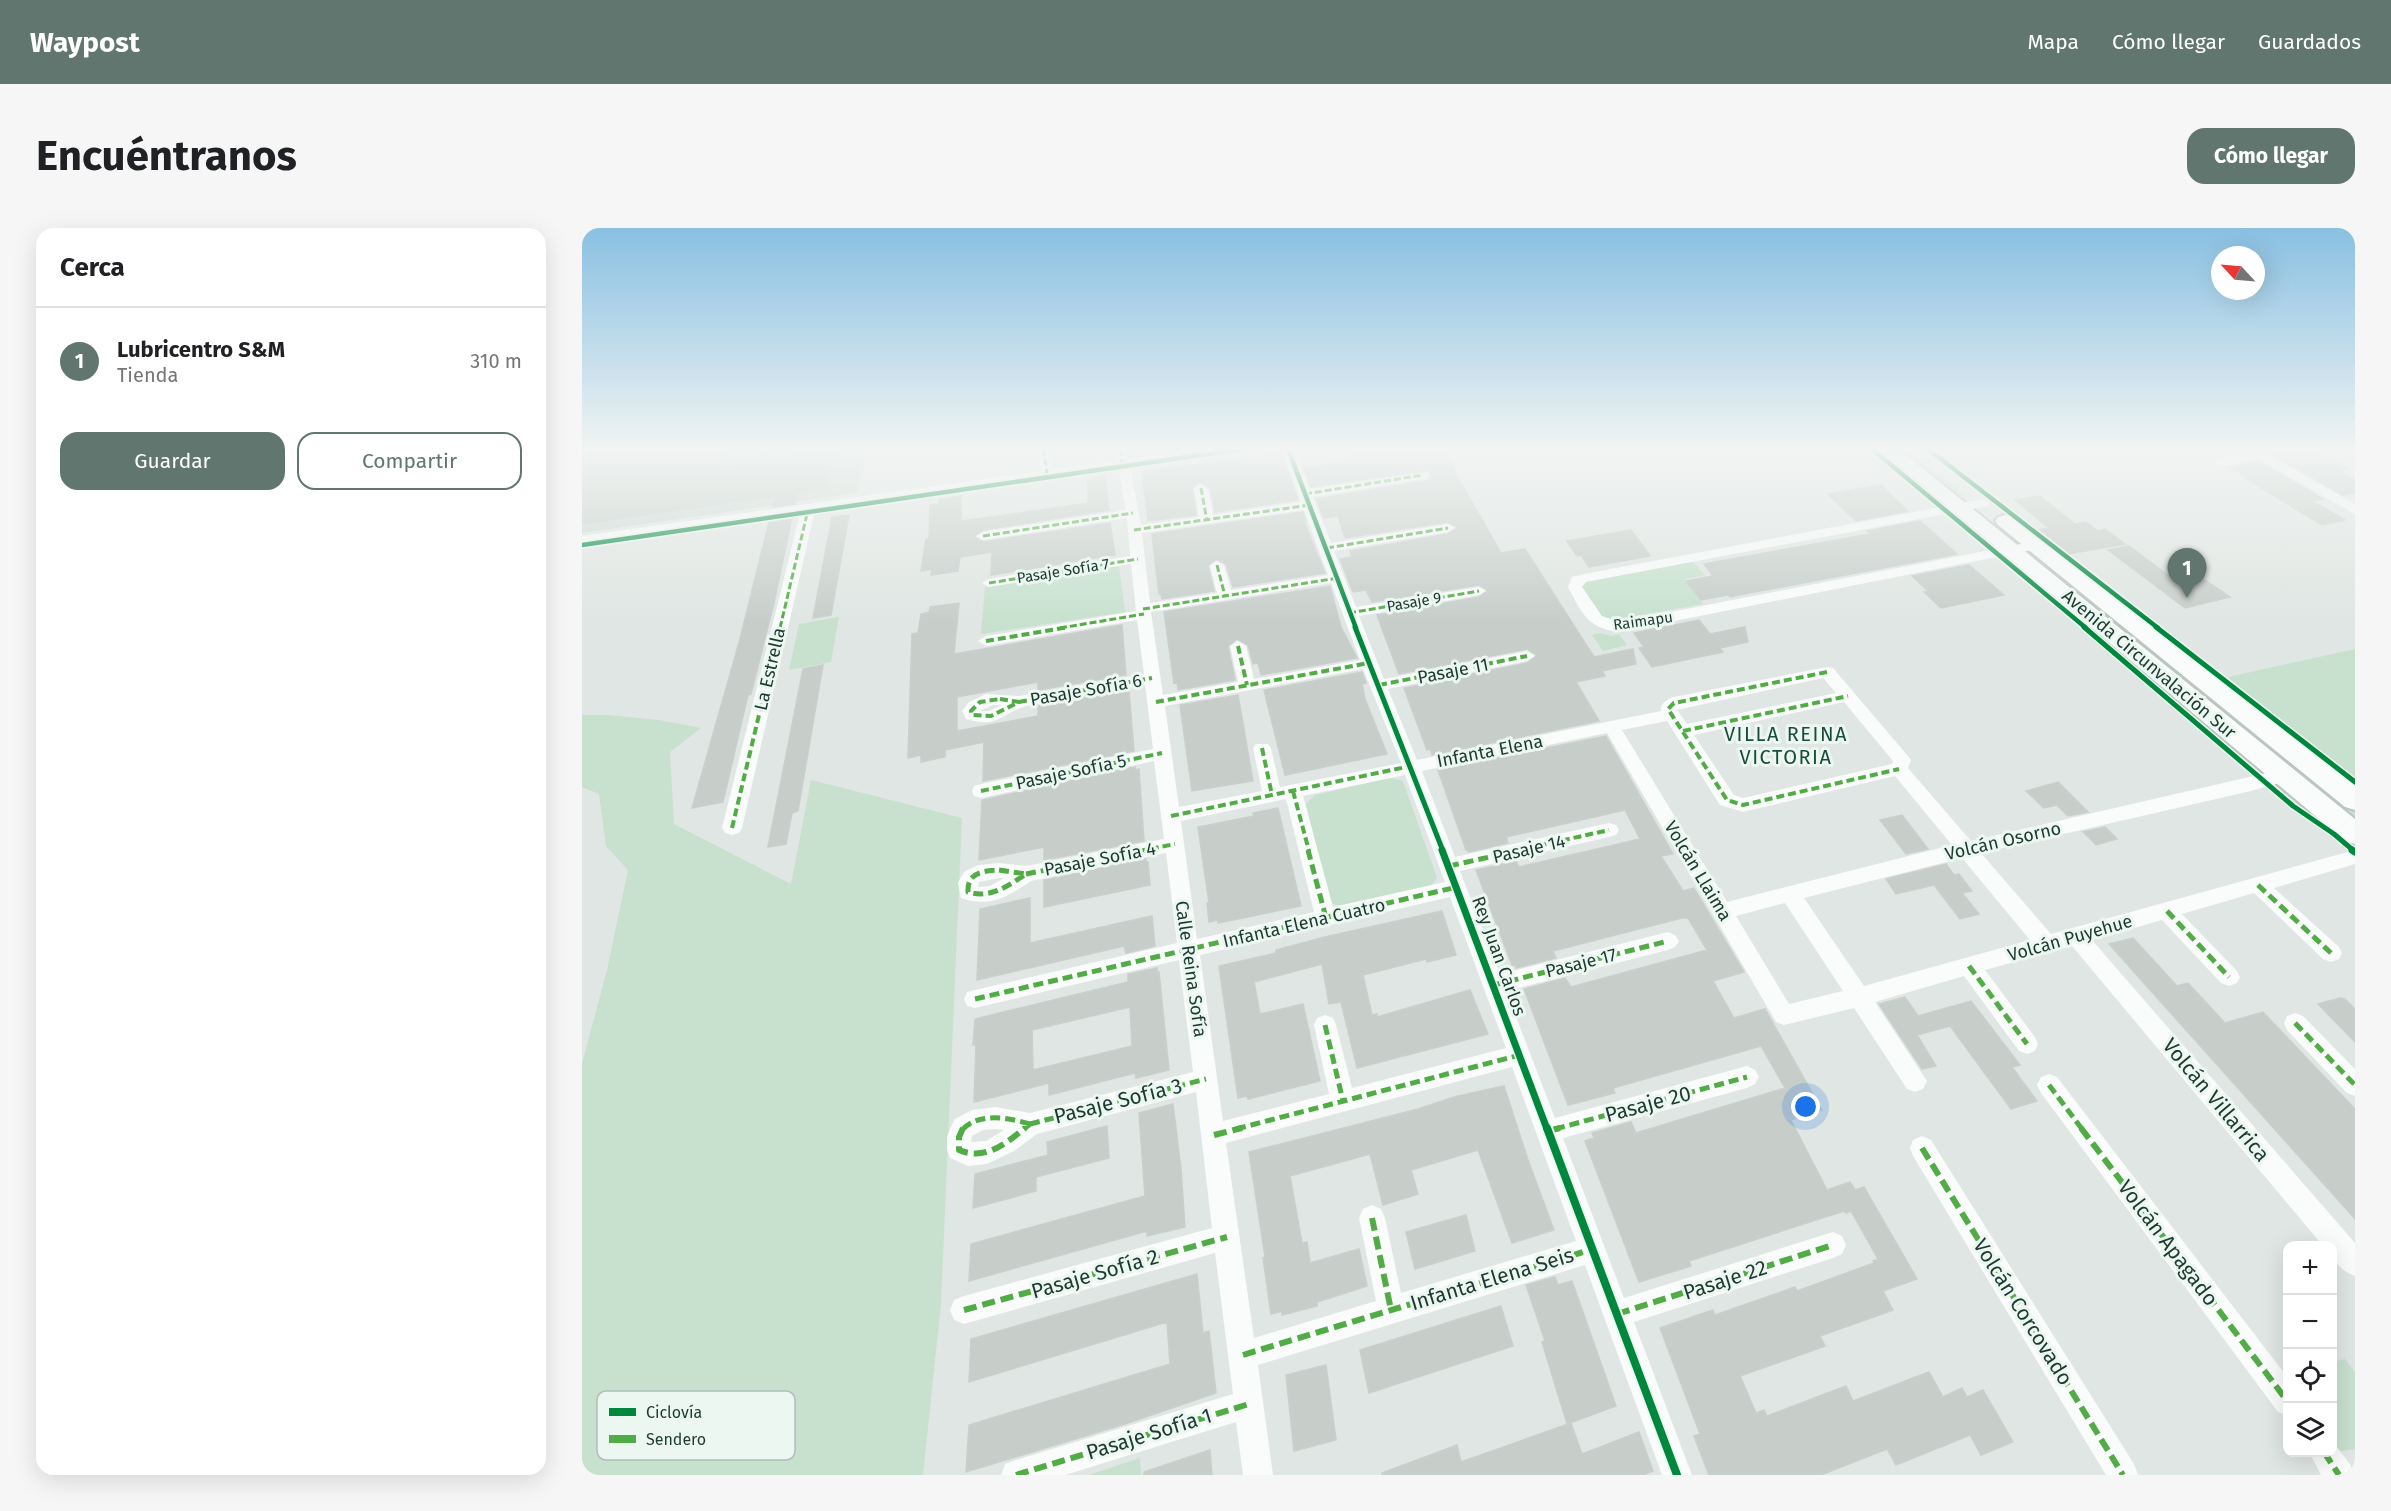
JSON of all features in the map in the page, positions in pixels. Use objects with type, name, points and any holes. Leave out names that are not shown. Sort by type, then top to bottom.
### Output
[{"type":"main road","name":"Avenida Circunvalación Sur","points":[[1973,507],[2011,550],[2355,834]]},
{"type":"main road","name":"Avenida Circunvalación Sur","points":[[1975,507],[2037,545],[2355,800]]},
{"type":"street","points":[[582,541],[827,507]]},
{"type":"street","name":"Calle Reina Sofía","points":[[1131,507],[1143,612],[1258,1475]]},
{"type":"street","points":[[1204,507],[1207,521]]},
{"type":"street","points":[[983,536],[1134,521],[1207,521],[1273,507]]},
{"type":"street","name":"Rey Juan Carlos","points":[[1311,507],[1349,613],[1457,887],[1677,1475]]},
{"type":"street","name":"Raimapu","points":[[1959,507],[1584,578],[1575,583],[1575,587],[1596,622],[1619,627],[2037,545]]},
{"type":"street","name":"La Estrella","points":[[732,828],[808,510]]},
{"type":"street","points":[[1327,548],[1448,528]]},
{"type":"street","name":"Pasaje Sofía 7","points":[[989,584],[1138,559]]},
{"type":"street","points":[[1217,565],[1225,596]]},
{"type":"street","points":[[986,640],[1225,596],[1338,578]]},
{"type":"street","name":"Pasaje 9","points":[[1349,613],[1479,591]]},
{"type":"street","points":[[1238,646],[1247,685]]},
{"type":"street","name":"Pasaje 11","points":[[1379,685],[1527,656]]},
{"type":"street","points":[[1155,702],[1369,663]]},
{"type":"street","points":[[1827,672],[1902,760],[1899,769],[1743,805],[1734,804],[1727,800],[1668,709],[1674,703],[1827,672]]},
{"type":"street","name":"Pasaje Sofía 6","points":[[1019,702],[1152,678]]},
{"type":"street","points":[[1683,731],[1848,696]]},
{"type":"street","name":"Infanta Elena","points":[[1171,816],[1672,714]]},
{"type":"street","name":"Volcán Llaima","points":[[1612,727],[1784,1015]]},
{"type":"street","points":[[1262,748],[1272,795]]},
{"type":"street","name":"Pasaje Sofía 5","points":[[981,791],[1162,753]]},
{"type":"street","points":[[1899,769],[2048,945]]},
{"type":"street","name":"Volcán Osorno","points":[[1722,911],[1967,849],[2284,775]]},
{"type":"street","points":[[1293,791],[1326,918]]},
{"type":"street","name":"Pasaje 14","points":[[1449,866],[1609,831]]},
{"type":"street","name":"Pasaje Sofía 4","points":[[1026,874],[1175,844]]},
{"type":"street","name":"Volcán Puyehue","points":[[1784,1015],[1859,997],[2048,945],[2355,857]]},
{"type":"street","points":[[2258,885],[2331,954]]},
{"type":"street","name":"Infanta Elena Cuatro","points":[[975,999],[1457,887]]},
{"type":"street","points":[[1790,894],[1915,1081]]},
{"type":"street","points":[[2167,911],[2229,977]]},
{"type":"street","name":"Volcán Villarrica","points":[[2076,936],[2355,1263]]},
{"type":"street","name":"Pasaje 17","points":[[1494,986],[1668,941]]},
{"type":"street","points":[[1969,966],[2027,1044]]},
{"type":"street","points":[[2295,1023],[2355,1085]]},
{"type":"street","points":[[1325,1025],[1343,1101]]},
{"type":"street","points":[[1214,1135],[1520,1055]]},
{"type":"street","name":"Pasaje 20","points":[[1548,1131],[1747,1077]]},
{"type":"street","name":"Pasaje Sofía 3","points":[[1030,1124],[1206,1079]]},
{"type":"street","name":"Volcán Apagado","points":[[2049,1084],[2283,1395]]},
{"type":"street","name":"Volcán Corcovado","points":[[1922,1148],[2123,1475]]},
{"type":"street","name":"Infanta Elena Seis","points":[[1372,1218],[1391,1310]]},
{"type":"street","name":"Pasaje Sofía 2","points":[[964,1310],[1227,1237]]},
{"type":"street","name":"Pasaje 22","points":[[1617,1314],[1833,1245]]},
{"type":"street","name":"Infanta Elena Seis","points":[[1243,1354],[1593,1249]]},
{"type":"street","name":"Pasaje Sofía 1","points":[[1016,1475],[1249,1404]]},
{"type":"street","points":[[2327,1457],[2339,1475]]},
{"type":"street","points":[[2349,1475],[2355,1474]]},
{"type":"shaded area","points":[[582,507],[759,507],[582,533]]},
{"type":"green space","points":[[2033,555],[2355,807],[2355,823],[2030,557]]},
{"type":"green space","points":[[2005,558],[2012,559],[2256,762],[2249,764]]},
{"type":"green space","points":[[1692,561],[1705,575],[1685,579],[1703,604],[1609,621],[1601,617],[1581,585],[1586,580]]},
{"type":"green space","points":[[1119,566],[1125,612],[981,634],[985,587]]},
{"type":"green space","points":[[839,617],[831,662],[789,670],[799,624]]},
{"type":"green space","points":[[1599,633],[1612,636],[1619,634],[1627,645],[1603,651],[1592,635]]},
{"type":"green space","points":[[2355,649],[2355,778],[2228,678],[2233,676]]},
{"type":"green space","points":[[582,715],[659,720],[701,728],[670,752],[674,824],[791,884],[811,780],[962,818],[941,1304],[923,1475],[582,1475],[582,1064],[607,970],[628,870],[606,846],[599,794],[582,787]]},
{"type":"green space","points":[[1390,778],[1403,781],[1437,878],[1430,887],[1345,907],[1330,903],[1306,804],[1315,795]]},
{"type":"green space","points":[[2345,1359],[2355,1372],[2355,1449],[2337,1452],[2337,1403],[2337,1361]]},
{"type":"green space","points":[[1140,1458],[1141,1475],[1089,1475]]},
{"type":"building","points":[[582,507],[698,507],[582,524]]},
{"type":"building","points":[[930,507],[961,507],[961,521],[1059,507],[1109,507],[1109,510],[983,530],[974,537],[983,542],[1110,523],[1115,555],[991,575],[992,552],[960,557],[958,571],[931,575],[932,569],[921,571],[926,539],[929,539]]},
{"type":"building","points":[[1146,507],[1195,507],[1196,515],[1148,521]]},
{"type":"building","points":[[1214,507],[1248,507],[1215,512]]},
{"type":"building","points":[[1319,507],[1475,507],[1501,553],[1525,549],[1594,657],[1633,649],[1636,664],[1602,671],[1605,676],[1576,682],[1599,721],[1432,755],[1430,749],[1427,750],[1404,688],[1527,663],[1537,655],[1527,649],[1399,674],[1377,615],[1479,597],[1488,590],[1479,585],[1372,602],[1366,590],[1353,592],[1340,559],[1352,557],[1350,551],[1448,534],[1457,527],[1448,522],[1345,538],[1338,516],[1324,518]]},
{"type":"building","points":[[1842,507],[1904,507],[1908,511],[1856,521]]},
{"type":"building","points":[[2024,507],[2054,507],[2075,524],[2086,522],[2098,531],[2105,529],[2125,544],[2068,554],[2039,530],[2049,528]]},
{"type":"building","points":[[2293,507],[2323,507],[2345,520],[2322,525]]},
{"type":"building","points":[[1303,512],[1306,521],[1304,521],[1325,573],[1233,587],[1226,564],[1216,559],[1208,566],[1214,591],[1162,599],[1159,594],[1152,534]]},
{"type":"building","points":[[849,515],[831,615],[813,618],[832,517]]},
{"type":"building","points":[[792,518],[773,607],[751,694],[748,695],[723,802],[692,808],[740,639],[769,522]]},
{"type":"building","points":[[1920,521],[1957,554],[1730,597],[1728,595],[1701,600],[1686,581],[1713,576],[1704,564],[1870,534],[1867,531]]},
{"type":"building","points":[[1631,530],[1650,556],[1589,567],[1581,555],[1577,556],[1567,541]]},
{"type":"building","points":[[2129,546],[2177,582],[2199,576],[2230,597],[2185,608],[2108,550]]},
{"type":"building","points":[[1969,565],[2004,595],[1941,608],[1924,592],[1928,591],[1912,576]]},
{"type":"building","points":[[1330,586],[1341,627],[1357,658],[1261,675],[1258,663],[1253,664],[1248,645],[1237,639],[1228,646],[1235,680],[1178,690],[1177,682],[1174,683],[1164,612]]},
{"type":"building","points":[[959,603],[954,654],[1122,625],[1126,675],[1038,690],[1038,682],[957,697],[957,731],[1038,716],[1038,706],[1127,690],[1129,691],[1134,751],[983,781],[984,742],[945,750],[945,757],[921,762],[921,755],[908,758],[912,634],[918,633],[921,614],[929,612],[930,607]]},
{"type":"building","points":[[1699,620],[1710,634],[1745,627],[1748,642],[1720,648],[1723,652],[1652,667],[1639,648],[1644,647],[1634,633]]},
{"type":"building","points":[[823,665],[798,811],[792,813],[786,844],[768,847],[803,669]]},
{"type":"building","points":[[1362,672],[1366,683],[1362,684],[1365,699],[1387,754],[1285,775],[1264,690]]},
{"type":"building","points":[[1238,695],[1253,781],[1192,791],[1180,705]]},
{"type":"building","points":[[1606,736],[1673,854],[1661,856],[1683,891],[1694,888],[1744,972],[1713,981],[1734,1018],[1765,1009],[1822,1110],[1791,1120],[1827,1190],[1850,1182],[1855,1190],[1864,1187],[1917,1279],[1883,1291],[1893,1310],[1820,1336],[1825,1346],[1740,1376],[1756,1413],[1764,1410],[1767,1416],[1846,1386],[1853,1401],[1929,1372],[1943,1397],[1962,1388],[1967,1397],[1983,1390],[2013,1442],[1981,1455],[1970,1435],[1896,1465],[1887,1449],[1821,1475],[1709,1475],[1694,1436],[1700,1434],[1660,1328],[1713,1310],[1715,1315],[1795,1287],[1797,1291],[1874,1263],[1873,1261],[1878,1259],[1851,1211],[1846,1213],[1844,1211],[1689,1261],[1691,1266],[1639,1282],[1585,1141],[1594,1138],[1592,1133],[1631,1122],[1636,1133],[1785,1088],[1761,1046],[1613,1088],[1615,1093],[1568,1105],[1524,989],[1565,978],[1571,987],[1707,950],[1688,918],[1682,918],[1553,951],[1556,958],[1516,968],[1515,964],[1512,965],[1476,870],[1516,861],[1519,867],[1640,839],[1625,810],[1506,837],[1508,843],[1469,852],[1466,850],[1438,770]]},
{"type":"building","points":[[1135,767],[1135,770],[1139,769],[1144,841],[1044,860],[1044,847],[979,860],[982,800]]},
{"type":"building","points":[[2058,782],[2088,812],[2068,816],[2057,805],[2044,808],[2026,791]]},
{"type":"building","points":[[1278,808],[1301,906],[1218,923],[1218,920],[1209,922],[1207,903],[1209,903],[1198,827],[1254,816],[1253,813]]},
{"type":"building","points":[[1902,815],[1928,849],[1906,854],[1880,820]]},
{"type":"building","points":[[2105,827],[2117,839],[2096,845],[2083,832]]},
{"type":"building","points":[[1146,859],[1150,885],[1044,907],[1044,880]]},
{"type":"building","points":[[1946,864],[1954,875],[1959,874],[1972,891],[1962,893],[1979,914],[1960,919],[1934,885],[1896,894],[1886,879]]},
{"type":"building","points":[[1030,898],[1030,943],[1152,916],[1155,946],[1126,953],[1124,946],[977,980],[980,909]]},
{"type":"building","points":[[1442,911],[1456,955],[1427,962],[1426,959],[1363,975],[1372,1015],[1377,1014],[1377,1017],[1470,990],[1488,1034],[1357,1068],[1341,1002],[1329,1004],[1322,964],[1254,982],[1260,1014],[1303,1004],[1320,1081],[1248,1099],[1247,1096],[1238,1098],[1219,966],[1276,953],[1276,950],[1325,937]]},
{"type":"building","points":[[2133,938],[2177,986],[2188,983],[2225,1023],[2263,1012],[2355,1109],[2355,1219],[2109,944]]},
{"type":"building","points":[[1157,968],[1159,972],[1169,1070],[1136,1078],[1135,1073],[1049,1095],[1049,1083],[974,1102],[975,1019],[1128,982],[1128,974]],"holes":[[[1130,1007],[1132,1046],[1033,1070],[1032,1030]]]},
{"type":"building","points":[[1905,997],[1918,1016],[1971,1001],[2020,1065],[2012,1067],[2037,1101],[2011,1109],[1950,1026],[1917,1035],[1936,1066],[1922,1069],[1879,1004]]},
{"type":"building","points":[[2340,998],[2345,999],[2355,1009],[2355,1042],[2318,1004]]},
{"type":"building","points":[[1504,1086],[1554,1230],[1512,1243],[1478,1150],[1411,1170],[1418,1194],[1383,1205],[1370,1154],[1290,1176],[1302,1243],[1307,1242],[1310,1263],[1359,1249],[1367,1286],[1317,1302],[1317,1306],[1282,1315],[1282,1311],[1271,1314],[1249,1152],[1418,1109],[1454,1097]]},
{"type":"building","points":[[1173,1104],[1185,1227],[1147,1236],[1147,1231],[969,1281],[971,1244],[1145,1196],[1139,1113]]},
{"type":"building","points":[[1107,1126],[1109,1158],[1036,1177],[1036,1191],[973,1208],[975,1174],[1048,1155],[1047,1142]]},
{"type":"building","points":[[1466,1215],[1475,1251],[1415,1269],[1406,1232]]},
{"type":"building","points":[[1197,1274],[1203,1333],[1209,1331],[1216,1393],[1128,1423],[966,1472],[969,1425],[1170,1364],[1167,1322],[969,1382],[971,1339]]},
{"type":"building","points":[[1555,1277],[1558,1285],[1572,1281],[1616,1406],[1567,1424],[1542,1342],[1545,1341],[1526,1285]]},
{"type":"building","points":[[1501,1306],[1513,1346],[1369,1393],[1360,1350]]},
{"type":"building","points":[[1326,1365],[1336,1440],[1294,1451],[1286,1375]]},
{"type":"building","points":[[1571,1423],[1582,1454],[1639,1432],[1653,1471],[1643,1475],[1382,1475],[1382,1473],[1457,1445],[1461,1462]]},
{"type":"building","points":[[1210,1450],[1212,1475],[1144,1475],[1144,1472]]},
{"type":"marked path","points":[[1204,507],[1207,521]]},
{"type":"marked path","points":[[1134,530],[1295,507]]},
{"type":"marked path","points":[[732,828],[808,510]]},
{"type":"marked path","points":[[983,536],[1133,513]]},
{"type":"marked path","points":[[1327,548],[1448,528]]},
{"type":"marked path","points":[[989,583],[1138,559]]},
{"type":"marked path","points":[[1217,565],[1225,596]]},
{"type":"marked path","points":[[1143,609],[1338,578]]},
{"type":"marked path","points":[[1349,613],[1479,591]]},
{"type":"marked path","points":[[986,641],[1144,614]]},
{"type":"marked path","points":[[1238,646],[1247,685]]},
{"type":"marked path","points":[[1379,685],[1527,656]]},
{"type":"marked path","points":[[1156,702],[1369,663]]},
{"type":"marked path","points":[[1827,672],[1674,703],[1668,709],[1727,800],[1743,805],[1899,769]]},
{"type":"marked path","points":[[1019,702],[991,716],[978,717],[972,715],[971,711],[980,702],[986,700],[1000,699],[1019,702],[1152,678]]},
{"type":"marked path","points":[[1683,731],[1848,696]]},
{"type":"marked path","points":[[1262,748],[1272,795]]},
{"type":"marked path","points":[[981,791],[1162,753]]},
{"type":"marked path","points":[[1171,816],[1411,766]]},
{"type":"marked path","points":[[1293,791],[1326,918]]},
{"type":"marked path","points":[[1449,866],[1609,830]]},
{"type":"marked path","points":[[1026,874],[991,894],[976,895],[968,892],[968,883],[972,876],[979,873],[999,870],[1026,874],[1175,844]]},
{"type":"marked path","points":[[2258,885],[2331,953]]},
{"type":"marked path","points":[[975,999],[1457,887]]},
{"type":"marked path","points":[[2167,911],[2229,977]]},
{"type":"marked path","points":[[1494,985],[1668,941]]},
{"type":"marked path","points":[[1969,966],[2027,1044]]},
{"type":"marked path","points":[[2295,1023],[2355,1085]]},
{"type":"marked path","points":[[1325,1025],[1343,1101]]},
{"type":"marked path","points":[[1214,1135],[1520,1055]]},
{"type":"marked path","points":[[1548,1131],[1747,1077]]},
{"type":"marked path","points":[[1030,1124],[1006,1143],[987,1152],[968,1154],[959,1150],[959,1137],[963,1128],[972,1122],[995,1118],[1030,1124],[1206,1079]]},
{"type":"marked path","points":[[2049,1085],[2283,1395]]},
{"type":"marked path","points":[[1922,1148],[2123,1475]]},
{"type":"marked path","points":[[1372,1218],[1391,1310]]},
{"type":"marked path","points":[[964,1310],[1227,1237]]},
{"type":"marked path","points":[[1617,1314],[1833,1245]]},
{"type":"marked path","points":[[1243,1355],[1593,1249]]},
{"type":"marked path","points":[[1016,1475],[1249,1404]]},
{"type":"marked path","points":[[2327,1457],[2339,1475]]},
{"type":"cycle path","points":[[582,545],[842,507]]},
{"type":"cycle path","points":[[1310,507],[1411,766],[1677,1475]]},
{"type":"cycle path","points":[[1941,507],[2293,806],[2334,834],[2355,852]]},
{"type":"cycle path","points":[[2003,507],[2355,782]]},
{"type":"place","name":"Lubricentro S&M","points":[[2187,598]]},
{"type":"district","name":"VILLA REINA VICTORIA","points":[[1786,746]]}]
